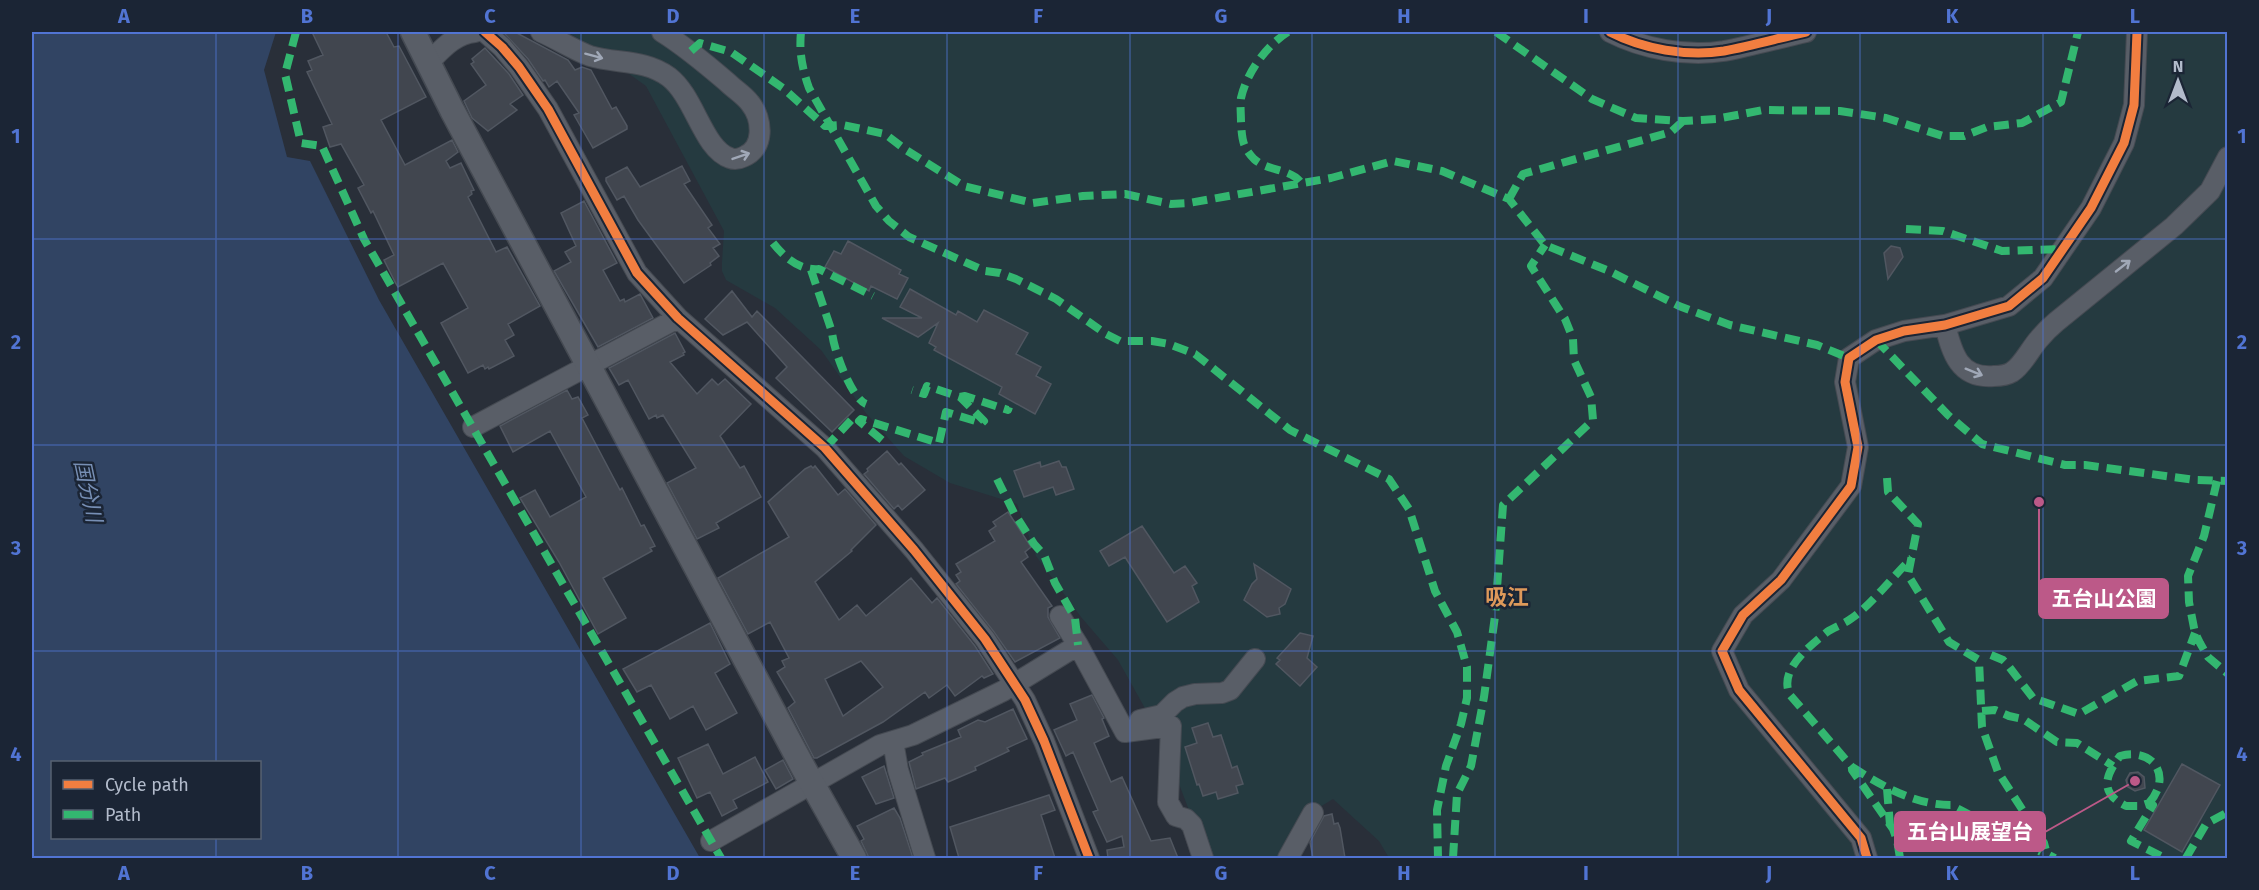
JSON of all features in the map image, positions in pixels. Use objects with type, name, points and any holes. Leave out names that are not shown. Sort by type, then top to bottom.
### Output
[{"type":"street","points":[[412,32],[812,784],[854,858]]},
{"type":"street","points":[[429,62],[452,40],[475,32]]},
{"type":"street","points":[[485,32],[519,67],[548,109],[637,273],[678,318],[825,448],[938,580],[985,639],[1016,683],[1044,741],[1089,858]]},
{"type":"street","points":[[542,32],[590,55],[633,62],[662,72],[689,99],[709,139],[719,153],[733,160],[746,156],[754,150],[760,139],[760,125],[751,104],[691,51],[662,32]]},
{"type":"street","points":[[1610,32],[1659,49],[1689,52],[1722,51],[1806,32]]},
{"type":"street","points":[[1867,858],[1861,838],[1739,690],[1722,651],[1743,615],[1781,580],[1851,486],[1858,447],[1845,382],[1849,358],[1876,340],[1904,331],[1945,325],[2009,306],[2043,278],[2091,208],[2124,143],[2134,105],[2137,32]]},
{"type":"street","points":[[1945,325],[1951,350],[1956,360],[1966,370],[1988,377],[2003,376],[2013,371],[2055,322],[2174,226],[2195,206],[2210,191],[2228,157]]},
{"type":"street","points":[[473,427],[678,318]]},
{"type":"street","points":[[1060,616],[1125,732],[1171,726],[1168,802],[1176,816],[1186,819],[1192,825],[1203,858]]},
{"type":"street","points":[[711,841],[880,746],[913,735],[1016,683],[1078,645]]},
{"type":"street","points":[[1120,724],[1162,715],[1183,697],[1230,690],[1256,659]]},
{"type":"street","points":[[893,741],[898,770],[925,858]]},
{"type":"street","points":[[1288,858],[1313,813]]},
{"type":"green space","points":[[566,32],[2227,32],[2227,858],[1389,858],[1379,841],[1333,799],[1300,819],[1279,858],[1207,858],[1173,768],[1151,719],[1118,660],[1081,617],[1036,556],[1017,504],[950,483],[904,456],[865,412],[821,350],[775,308],[726,280],[722,271],[724,231],[646,86],[583,41]]},
{"type":"water","name":"国分川","points":[[32,32],[276,32],[264,70],[287,157],[310,161],[379,300],[700,858],[32,858]]},
{"type":"building","points":[[312,32],[386,32],[394,47],[399,46],[426,97],[381,120],[405,165],[452,140],[458,152],[446,161],[450,168],[461,163],[474,190],[468,197],[496,252],[507,247],[540,306],[508,324],[514,335],[505,340],[514,356],[489,369],[488,367],[485,369],[483,365],[468,373],[441,323],[468,308],[443,263],[398,287],[384,260],[394,255],[373,211],[371,213],[358,188],[364,185],[341,144],[330,147],[323,127],[332,124],[307,72],[312,70],[308,61],[323,55]]},
{"type":"building","points":[[515,32],[568,60],[575,70],[582,67],[591,70],[612,109],[616,107],[627,129],[593,148],[574,115],[579,113],[557,81],[549,87],[504,33]]},
{"type":"building","points":[[485,48],[509,74],[523,95],[510,104],[517,110],[488,131],[472,118],[464,101],[486,85],[471,64],[474,62],[472,59]]},
{"type":"building","points":[[682,166],[690,181],[684,184],[712,225],[708,228],[720,244],[713,248],[719,256],[710,263],[711,265],[684,283],[638,220],[624,196],[617,200],[606,181],[606,178],[627,167],[640,187]]},
{"type":"building","points":[[584,201],[617,263],[603,270],[620,301],[624,299],[625,302],[640,294],[653,318],[598,347],[554,271],[571,262],[565,252],[576,246],[561,213]]},
{"type":"building","points":[[848,241],[901,270],[899,274],[908,278],[897,299],[871,286],[869,291],[825,267],[834,251],[841,254]]},
{"type":"building","points":[[1891,246],[1900,248],[1903,257],[1888,279],[1884,253]]},
{"type":"building","points":[[910,289],[956,315],[958,311],[977,322],[984,310],[1028,333],[1016,354],[1041,367],[1036,376],[1051,384],[1035,414],[999,394],[1002,387],[934,350],[936,347],[929,343],[938,323],[918,337],[882,318],[922,318],[900,307]]},
{"type":"building","points":[[732,291],[752,317],[757,311],[854,410],[832,432],[776,378],[787,367],[747,322],[723,335],[705,319]]},
{"type":"building","points":[[675,333],[685,352],[684,355],[670,362],[697,394],[712,379],[718,385],[725,379],[751,404],[720,436],[740,468],[744,466],[761,497],[716,523],[719,528],[697,539],[667,483],[696,468],[663,415],[657,418],[656,415],[649,419],[628,380],[619,385],[609,368]]},
{"type":"building","points":[[567,390],[572,399],[578,397],[588,415],[582,418],[620,490],[622,488],[641,526],[644,525],[655,546],[650,548],[652,551],[603,578],[626,618],[598,634],[559,562],[520,498],[535,490],[550,517],[586,497],[550,431],[513,452],[500,426]]},
{"type":"building","points":[[887,451],[925,490],[902,510],[898,505],[894,509],[864,474]]},
{"type":"building","points":[[1059,461],[1062,467],[1066,467],[1074,489],[1056,495],[1053,487],[1024,497],[1014,471],[1040,462],[1041,467]]},
{"type":"building","points":[[815,466],[838,495],[845,489],[876,525],[852,551],[815,582],[839,620],[857,605],[866,616],[911,578],[932,603],[937,598],[975,646],[993,674],[984,678],[982,676],[955,696],[947,685],[929,698],[925,692],[883,722],[817,758],[814,758],[788,708],[795,702],[777,672],[785,667],[782,661],[789,658],[770,622],[748,634],[718,578],[789,537],[768,502],[805,469]],"holes":[[[861,661],[883,687],[843,716],[825,679]]]},
{"type":"building","points":[[1008,512],[1031,547],[1025,552],[1028,557],[1021,562],[1052,606],[1048,608],[1048,617],[1060,638],[1015,662],[956,584],[960,581],[956,575],[961,572],[956,564],[995,541],[989,531],[996,526],[993,522]]},
{"type":"building","points":[[1142,526],[1174,573],[1185,566],[1197,583],[1192,586],[1199,602],[1167,622],[1125,557],[1109,566],[1100,551]]},
{"type":"building","points":[[1254,564],[1291,589],[1285,604],[1279,608],[1280,614],[1267,617],[1244,600],[1257,579]]},
{"type":"building","points":[[710,623],[730,664],[715,673],[737,713],[706,730],[693,706],[670,719],[651,685],[637,692],[623,669]]},
{"type":"building","points":[[1300,633],[1313,636],[1307,658],[1317,667],[1300,686],[1276,664],[1280,660],[1277,658]]},
{"type":"building","points":[[1092,695],[1104,718],[1102,719],[1109,736],[1094,743],[1111,782],[1122,777],[1151,841],[1170,838],[1178,858],[1108,858],[1107,850],[1124,847],[1122,836],[1107,842],[1093,812],[1098,810],[1073,752],[1066,756],[1054,730],[1077,720],[1070,704]]},
{"type":"building","points":[[1013,709],[1027,739],[1007,748],[1009,751],[975,767],[976,770],[948,782],[945,778],[916,789],[909,762],[923,755],[922,753],[961,737],[958,730],[978,720],[985,722]]},
{"type":"building","points":[[1208,723],[1213,737],[1221,735],[1232,768],[1237,766],[1243,784],[1236,786],[1238,793],[1218,799],[1216,792],[1203,796],[1199,784],[1197,785],[1185,747],[1197,743],[1192,728]]},
{"type":"building","points":[[708,744],[723,774],[755,757],[768,782],[733,800],[737,808],[722,816],[710,792],[697,798],[678,758]]},
{"type":"building","points":[[783,760],[793,779],[776,789],[765,770]]},
{"type":"building","points":[[2182,764],[2220,785],[2182,852],[2144,830]]},
{"type":"building","points":[[884,766],[894,798],[876,804],[862,777]]},
{"type":"building","points":[[2138,772],[2144,777],[2145,788],[2135,791],[2128,787],[2126,780],[2130,773]]},
{"type":"building","points":[[1049,795],[1055,810],[1041,815],[1055,858],[959,858],[950,827]]},
{"type":"building","points":[[894,808],[900,818],[913,858],[869,858],[861,841],[864,839],[857,826]]},
{"type":"building","points":[[1332,814],[1334,824],[1338,823],[1340,828],[1345,858],[1313,858],[1310,842],[1324,816]]},
{"type":"marked path","points":[[296,32],[285,74],[301,143],[322,146],[364,239],[721,858]]},
{"type":"marked path","points":[[801,32],[800,46],[809,88],[876,206],[889,221],[909,237],[985,271],[1000,273],[1016,279],[1056,299],[1106,334],[1120,341],[1152,341],[1169,344],[1195,354],[1290,430],[1389,479],[1409,509],[1435,591],[1457,632],[1467,667],[1467,698],[1461,724],[1446,766],[1437,810],[1438,858]]},
{"type":"marked path","points":[[1288,32],[1258,60],[1248,79],[1241,98],[1242,133],[1243,142],[1254,159],[1292,175],[1302,184]]},
{"type":"marked path","points":[[1496,32],[1592,99],[1636,118],[1683,121],[1716,119],[1763,110],[1840,111],[1886,118],[1943,136],[1964,136],[1987,127],[2022,123],[2061,102],[2078,32]]},
{"type":"marked path","points":[[691,51],[700,43],[731,52],[783,88],[825,126],[843,125],[885,134],[906,150],[964,186],[1033,203],[1083,196],[1125,194],[1171,204],[1189,203],[1331,178],[1393,161],[1442,171],[1509,199],[1545,245],[1609,271],[1679,306],[1730,325],[1817,345],[1849,358]]},
{"type":"marked path","points":[[1509,199],[1523,174],[1671,132],[1683,121]]},
{"type":"marked path","points":[[1906,229],[1943,231],[2002,251],[2063,249]]},
{"type":"marked path","points":[[773,243],[787,258],[799,265],[819,269],[873,296]]},
{"type":"marked path","points":[[1453,858],[1457,794],[1471,766],[1484,697],[1495,616],[1503,505],[1593,420],[1591,397],[1574,360],[1573,339],[1565,319],[1531,266],[1545,245]]},
{"type":"marked path","points":[[811,270],[844,372],[860,400],[866,404]]},
{"type":"marked path","points":[[1876,340],[1948,415],[1982,444],[2065,465],[2085,465],[2195,480],[2228,481]]},
{"type":"marked path","points":[[882,440],[859,421],[861,419],[939,443],[946,412],[982,423],[984,421],[960,397],[927,386],[924,394],[912,390]]},
{"type":"marked path","points":[[960,397],[965,396],[1008,410],[1009,407]]},
{"type":"marked path","points":[[825,448],[856,415]]},
{"type":"marked path","points":[[1887,478],[1888,492],[1918,524],[1908,575],[1949,642],[1979,660],[1982,727],[1998,772],[2044,843],[2047,854],[2055,858]]},
{"type":"marked path","points":[[997,479],[1014,513],[1044,555],[1055,583],[1075,618],[1078,645]]},
{"type":"marked path","points":[[2217,481],[2204,536],[2188,576],[2189,602],[2195,633],[2200,643],[2208,657],[2228,674]]},
{"type":"marked path","points":[[1900,858],[1893,829],[1852,767],[1790,695],[1787,686],[1792,668],[1804,652],[1827,632],[1859,612],[1912,558]]},
{"type":"marked path","points":[[1991,655],[2007,664],[2033,698],[2079,714],[2137,681],[2179,676],[2195,633]]},
{"type":"marked path","points":[[1982,711],[1995,710],[2023,719],[2057,742],[2077,743],[2113,766]]},
{"type":"marked path","points":[[2149,803],[2159,783],[2156,766],[2142,756],[2132,754],[2120,756],[2108,777],[2108,790],[2117,801],[2126,806],[2140,806],[2149,803],[2153,805],[2131,841],[2165,858]]},
{"type":"marked path","points":[[1852,767],[1875,781],[1912,798],[1951,805],[2041,852]]},
{"type":"marked path","points":[[1887,789],[1890,825]]},
{"type":"marked path","points":[[2186,858],[2206,824],[2228,812]]},
{"type":"cycle path","points":[[485,32],[519,67],[548,109],[637,273],[678,318],[825,448],[914,550],[985,639],[1025,700],[1044,741],[1089,858]]},
{"type":"cycle path","points":[[1610,32],[1651,47],[1695,53],[1724,51],[1806,32]]},
{"type":"cycle path","points":[[1867,858],[1861,838],[1739,690],[1722,651],[1743,615],[1781,580],[1851,486],[1858,447],[1845,382],[1849,358],[1876,340],[1904,331],[1945,325],[2009,306],[2043,278],[2091,208],[2124,143],[2134,105],[2137,32]]},
{"type":"place","name":"五台山公園","points":[[2039,502]]},
{"type":"place","name":"五台山展望台","points":[[2135,781]]},
{"type":"district","name":"吸江","points":[[1507,597]]}]
